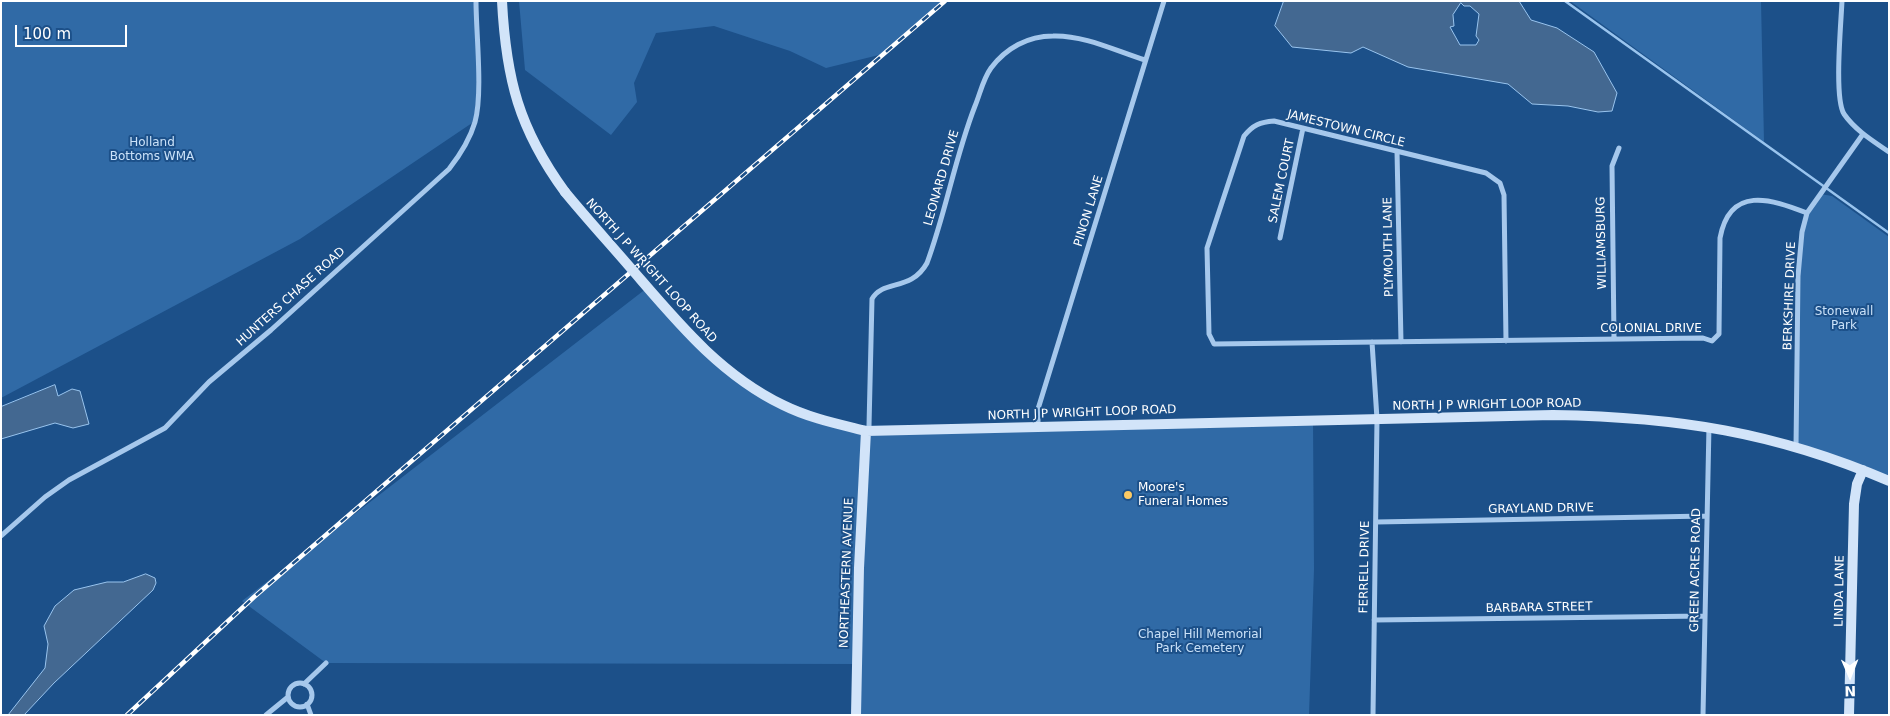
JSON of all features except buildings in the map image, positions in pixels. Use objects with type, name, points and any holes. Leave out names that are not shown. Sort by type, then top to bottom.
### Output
[{"type":"main road","name":"NORTH J P WRIGHT LOOP ROAD","points":[[502,1],[507,66],[523,121],[535,146],[565,192],[693,340],[732,374],[785,406],[808,416],[866,432],[1038,426],[1377,419],[1585,416],[1671,420],[1709,426],[1796,446],[1889,481]]},
{"type":"main road","name":"NORTHEASTERN AVENUE","points":[[856,715],[859,568],[866,432]]},
{"type":"main road","name":"LINDA LANE","points":[[1849,715],[1855,499],[1857,483],[1863,470]]},
{"type":"street","name":"HUNTERS CHASE ROAD","points":[[1,536],[45,497],[69,480],[165,428],[209,382],[271,330],[449,169],[460,155],[475,121],[477,77],[476,1]]},
{"type":"street","name":"PINON LANE","points":[[1038,426],[1038,409],[1164,1]]},
{"type":"street","points":[[1842,1],[1840,104],[1845,115],[1863,134],[1889,152]]},
{"type":"street","name":"LEONARD DRIVE","points":[[866,432],[868,426],[872,299],[880,289],[911,281],[927,263],[970,119],[991,68],[1004,54],[1020,43],[1032,38],[1053,36],[1078,39],[1145,60]]},
{"type":"street","name":"JAMESTOWN CIRCLE","points":[[1214,344],[1209,334],[1207,248],[1244,136],[1252,127],[1262,122],[1274,121],[1486,173],[1500,183],[1504,195],[1506,341]]},
{"type":"street","name":"SALEM COURT","points":[[1280,238],[1303,128]]},
{"type":"street","name":"BERKSHIRE DRIVE","points":[[1796,446],[1799,268],[1802,232],[1807,213],[1863,134]]},
{"type":"street","name":"WILLIAMSBURG","points":[[1614,339],[1612,166],[1619,148]]},
{"type":"street","name":"PLYMOUTH LANE","points":[[1398,152],[1401,342]]},
{"type":"street","name":"COLONIAL DRIVE","points":[[1214,344],[1703,338],[1712,341],[1719,334],[1720,238],[1722,226],[1729,215],[1740,205],[1758,198],[1774,200],[1807,213]]},
{"type":"street","points":[[1372,342],[1377,419]]},
{"type":"street","name":"FERRELL DRIVE","points":[[1373,715],[1377,419]]},
{"type":"street","name":"GREEN ACRES ROAD","points":[[1703,715],[1709,426]]},
{"type":"street","name":"GRAYLAND DRIVE","points":[[1376,522],[1707,516]]},
{"type":"street","name":"BARBARA STREET","points":[[1374,620],[1705,616]]},
{"type":"street","points":[[266,715],[288,698],[289,690],[292,686],[304,684],[326,663]]},
{"type":"street","points":[[304,684],[310,691],[311,696],[307,704],[311,715]]},
{"type":"street","points":[[288,698],[296,706],[307,704]]},
{"type":"green space","name":"Holland Bottoms WMA","points":[[1,1],[476,1],[477,77],[475,121],[300,239],[1,398]]},
{"type":"green space","points":[[519,1],[947,1],[883,54],[826,68],[790,51],[714,26],[656,33],[634,83],[637,102],[611,135],[525,70]]},
{"type":"green space","points":[[1570,1],[1761,1],[1764,142]]},
{"type":"green space","name":"Stonewall Park","points":[[1820,194],[1832,196],[1889,237],[1889,481],[1796,447],[1800,247],[1807,213]]},
{"type":"green space","name":"Chapel Hill Memorial Park Cemetery","points":[[647,288],[751,388],[849,426],[1313,420],[1314,569],[1309,715],[856,715],[857,664],[326,663],[242,601]]},
{"type":"shaded area","points":[[1284,1],[1519,1],[1531,20],[1557,28],[1594,52],[1617,93],[1612,111],[1598,112],[1568,106],[1532,104],[1508,84],[1408,67],[1363,47],[1351,53],[1292,47],[1275,26]],"holes":[[[1461,3],[1464,6],[1470,6],[1479,14],[1476,36],[1479,40],[1476,45],[1460,45],[1450,27],[1454,26],[1453,15]]]},
{"type":"shaded area","points":[[55,385],[58,396],[72,389],[80,391],[89,424],[73,428],[55,423],[1,439],[1,407]]},
{"type":"shaded area","points":[[146,574],[155,578],[156,583],[153,590],[54,683],[24,715],[8,715],[45,668],[48,644],[44,626],[55,606],[74,590],[107,582],[123,582]]},
{"type":"waterway","points":[[1565,1],[1889,233]]},
{"type":"railway","points":[[127,715],[254,597],[945,1]]},
{"type":"place","name":"Moore's Funeral Homes","points":[[1128,495]]}]
